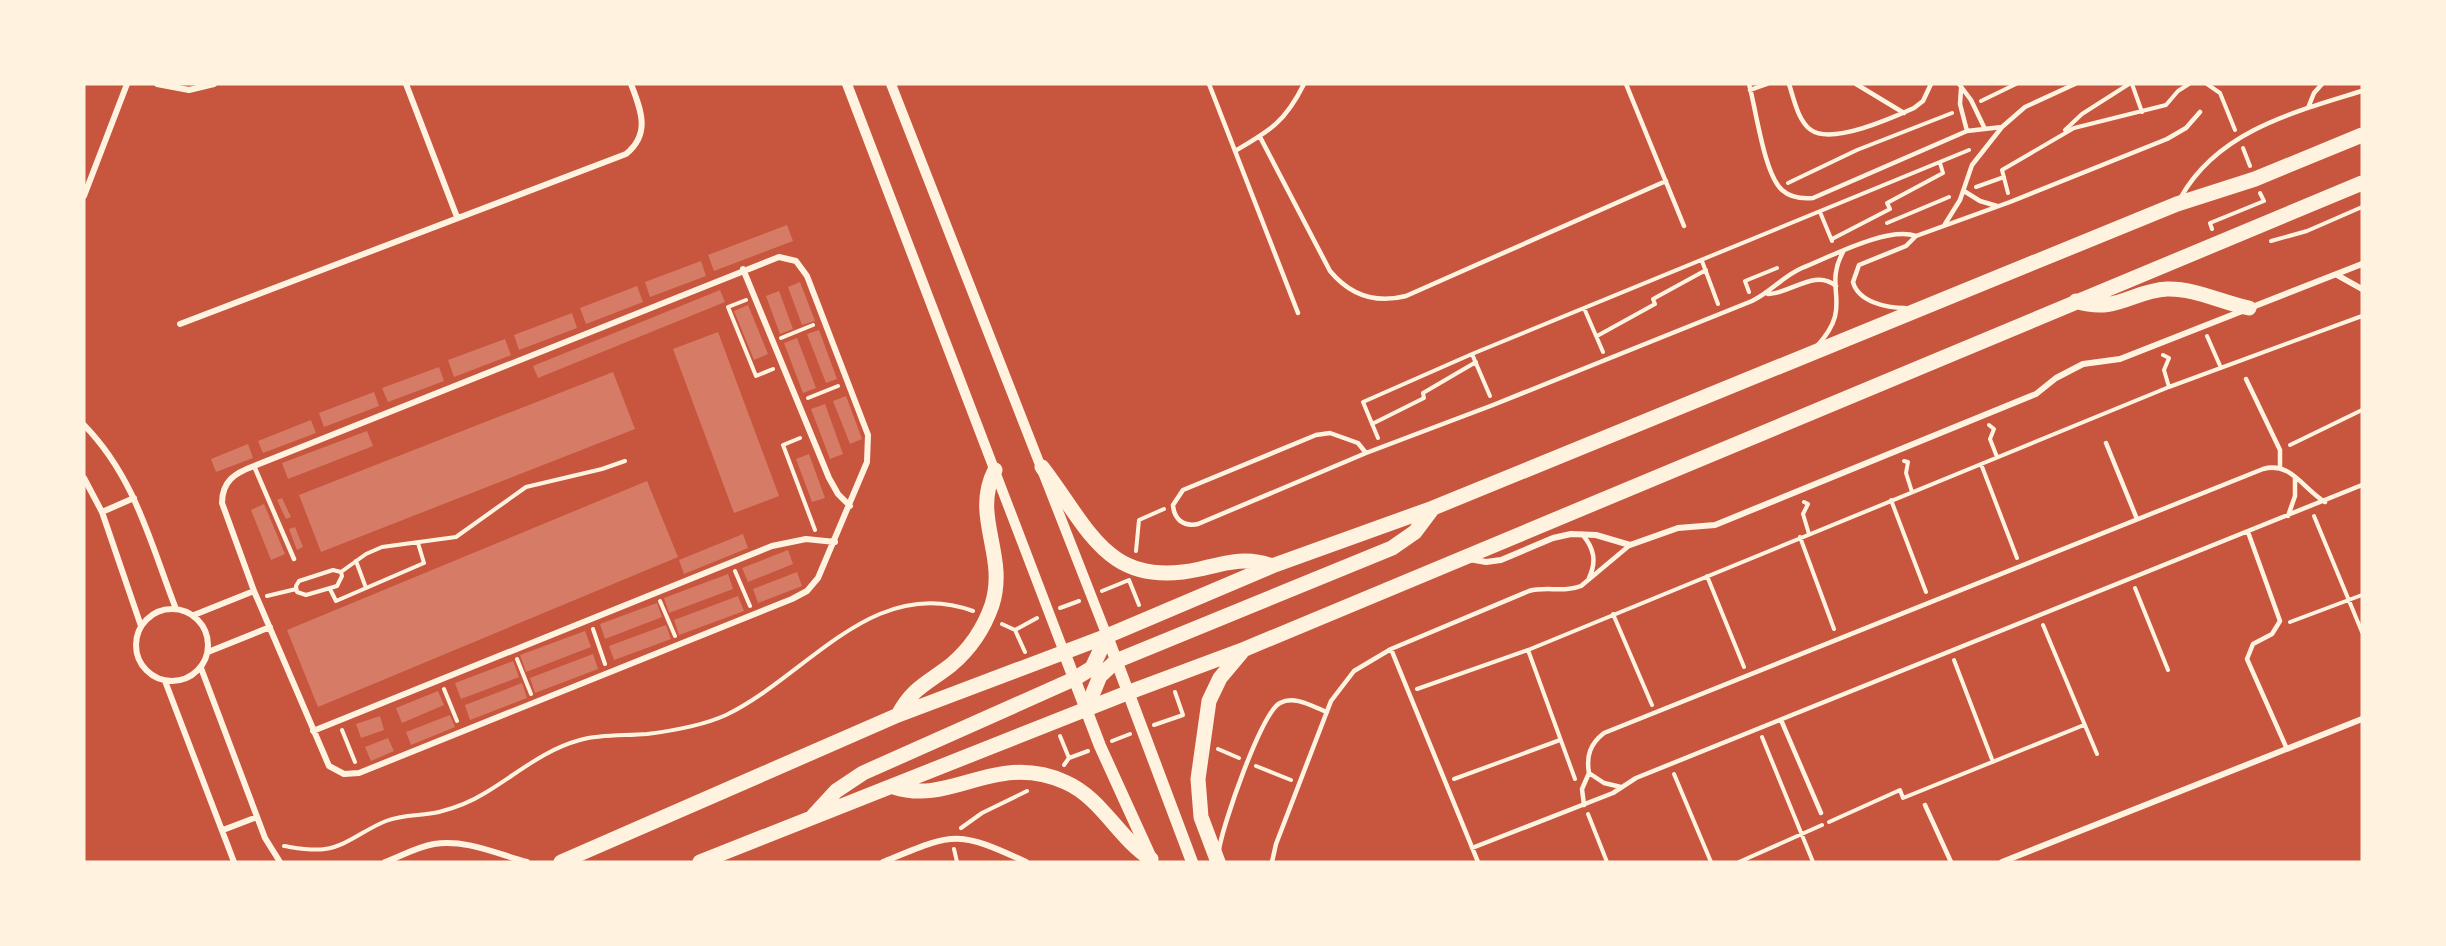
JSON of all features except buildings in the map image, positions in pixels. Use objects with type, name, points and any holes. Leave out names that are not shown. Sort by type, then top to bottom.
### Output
[{"type":"main road","points":[[561,862],[898,715],[1107,636],[1272,566],[1433,508],[2177,204],[2255,179],[2362,135]]},
{"type":"main road","points":[[700,862],[1127,693],[1245,649],[1463,556],[2076,301],[2218,245],[2362,183]]},
{"type":"main road","points":[[2076,301],[2094,305],[2114,305],[2158,290],[2175,290],[2249,308]]},
{"type":"main road","points":[[1042,467],[1083,527],[1116,560],[1127,567],[1160,573],[1195,570],[1242,560],[1272,566]]},
{"type":"main road","points":[[898,715],[917,688],[961,656],[979,633],[987,617],[998,573],[985,506],[988,482],[995,470]]},
{"type":"main road","points":[[1086,710],[1100,676],[1116,661],[1392,548],[1415,532],[1433,508]]},
{"type":"main road","points":[[1107,636],[1192,862]]},
{"type":"main road","points":[[812,817],[836,792],[863,773],[1074,679],[1092,668],[1107,636]]},
{"type":"main road","points":[[1219,862],[1198,805],[1202,741],[1209,701],[1214,690],[1227,668],[1245,649]]},
{"type":"main road","points":[[1064,652],[1086,710],[1152,860]]},
{"type":"main road","points":[[894,787],[925,792],[1011,771],[1055,777],[1082,792],[1129,842],[1152,860]]},
{"type":"street","points":[[84,196],[127,84]]},
{"type":"street","points":[[157,84],[189,90],[213,84]]},
{"type":"street","points":[[406,84],[457,217]]},
{"type":"street","points":[[180,324],[626,154],[634,147],[644,124],[631,84]]},
{"type":"street","points":[[847,84],[1064,652]]},
{"type":"street","points":[[891,84],[1042,467],[1089,596],[1107,636]]},
{"type":"street","points":[[779,257],[796,261],[807,276],[865,421],[869,448],[850,506],[818,578],[807,591],[753,615],[359,773],[344,774],[329,766],[254,591],[222,503],[222,494],[230,478],[254,466],[743,269],[779,257]]},
{"type":"street","points":[[1463,556],[1478,561],[1493,562],[1553,538],[1582,534],[1630,545],[1678,528],[1723,522],[1893,450],[2036,394],[2056,378],[2083,364],[2120,359],[2362,264]]},
{"type":"street","points":[[743,269],[832,486],[850,506]]},
{"type":"street","points":[[2336,275],[2362,289]]},
{"type":"street","points":[[84,425],[118,465],[134,498],[176,609]]},
{"type":"street","points":[[84,478],[102,512],[141,626]]},
{"type":"street","points":[[102,512],[134,498]]},
{"type":"street","points":[[313,731],[783,542],[818,539],[835,542]]},
{"type":"street","points":[[194,615],[254,591]]},
{"type":"street","points":[[176,609],[194,615],[206,631],[208,652],[201,668],[184,679],[165,681],[147,672],[137,655],[137,635],[141,626],[152,614],[176,609]]},
{"type":"street","points":[[208,652],[270,627]]},
{"type":"street","points":[[201,668],[257,818],[279,861]]},
{"type":"street","points":[[165,681],[234,862]]},
{"type":"street","points":[[2002,862],[2362,719]]},
{"type":"street","points":[[223,830],[257,818]]},
{"type":"street","points":[[883,862],[951,837],[981,842],[1026,862]]},
{"type":"street","points":[[385,862],[419,849],[449,843],[465,844],[527,862]]},
{"type":"lane","points":[[1209,84],[1298,313]]},
{"type":"lane","points":[[1235,151],[1260,137],[1288,114],[1304,84]]},
{"type":"lane","points":[[1626,84],[1684,226]]},
{"type":"lane","points":[[1767,84],[1749,87],[1771,173],[1779,186],[1792,196],[1813,198],[1967,131],[1984,127],[2002,127]]},
{"type":"lane","points":[[1790,84],[1803,122],[1811,130],[1822,135],[1834,136],[1904,113],[1923,101],[1930,84]]},
{"type":"lane","points":[[1856,84],[1904,113]]},
{"type":"lane","points":[[1944,226],[1964,191],[1972,165],[2002,127],[2025,107],[2075,84]]},
{"type":"lane","points":[[2308,108],[2314,93],[2322,84]]},
{"type":"lane","points":[[1960,86],[1974,105],[1984,127]]},
{"type":"lane","points":[[1960,86],[1961,109],[1967,131]]},
{"type":"lane","points":[[2177,204],[2199,169],[2238,137],[2308,108],[2362,91]]},
{"type":"lane","points":[[1920,309],[1881,304],[1862,297],[1853,282],[1856,270],[1864,260],[1905,246],[1916,236],[2010,202],[2167,139],[2186,128],[2200,112]]},
{"type":"lane","points":[[1260,137],[1330,271],[1342,284],[1357,294],[1381,300],[1406,296],[1666,182]]},
{"type":"lane","points":[[1964,191],[1980,201],[1998,206]]},
{"type":"lane","points":[[1768,294],[1790,274],[1843,252],[1886,236],[1902,233],[1916,236]]},
{"type":"lane","points":[[1809,354],[1833,326],[1838,304],[1835,271],[1843,252]]},
{"type":"lane","points":[[1365,453],[1358,443],[1343,436],[1323,433],[1183,490],[1173,505],[1180,521],[1191,525],[1197,524],[1365,453],[1493,405],[1768,294],[1816,280],[1827,281],[1836,286]]},
{"type":"lane","points":[[2246,379],[2280,450],[2280,467]]},
{"type":"lane","points":[[2106,443],[2137,519]]},
{"type":"lane","points":[[254,466],[294,559]]},
{"type":"lane","points":[[1584,805],[1582,789],[1588,774],[1588,755],[1597,739],[1604,733],[1655,712],[2263,469],[2280,467],[2295,475],[2308,490],[2325,502]]},
{"type":"lane","points":[[2289,516],[2295,496],[2295,475]]},
{"type":"lane","points":[[1472,848],[1584,805],[1636,778],[1758,728],[2325,502],[2362,485]]},
{"type":"lane","points":[[2248,532],[2279,616],[2279,626],[2272,634],[2253,644],[2247,658],[2287,749]]},
{"type":"lane","points":[[1582,534],[1593,551],[1594,561],[1588,580]]},
{"type":"lane","points":[[1272,862],[1276,844],[1327,712],[1338,690],[1354,671],[1390,649],[1529,591],[1540,588],[1572,590],[1588,580],[1630,545]]},
{"type":"lane","points":[[1390,649],[1478,862]]},
{"type":"lane","points":[[1219,862],[1223,831],[1248,762],[1273,708],[1288,700],[1327,712]]},
{"type":"lane","points":[[1781,720],[1821,813]]},
{"type":"lane","points":[[1588,774],[1604,783],[1621,787]]},
{"type":"lane","points":[[1926,804],[1951,862]]},
{"type":"path","points":[[1974,105],[2016,84]]},
{"type":"path","points":[[2010,202],[2002,170],[2062,133],[2082,114],[2130,84],[2142,112]]},
{"type":"path","points":[[2062,133],[2166,105],[2178,91],[2189,84]]},
{"type":"path","points":[[1779,186],[1824,168],[1857,150],[1961,109]]},
{"type":"path","points":[[1381,447],[1363,402],[1472,354],[1970,149],[1986,146]]},
{"type":"path","points":[[1832,239],[1890,209],[1887,203],[1942,173],[1940,163]]},
{"type":"path","points":[[2267,242],[2307,231],[2362,207]]},
{"type":"path","points":[[1820,212],[1834,245]]},
{"type":"path","points":[[1702,261],[1721,314]]},
{"type":"path","points":[[1597,336],[1655,304],[1653,299],[1706,270]]},
{"type":"path","points":[[754,297],[728,307],[756,376],[783,366]]},
{"type":"path","points":[[1584,308],[1606,359]]},
{"type":"path","points":[[1408,692],[1528,650],[2169,387],[2362,316]]},
{"type":"path","points":[[773,341],[825,320]]},
{"type":"path","points":[[2204,327],[2221,368]]},
{"type":"path","points":[[2155,346],[2160,353],[2169,358],[2164,370],[2169,387]]},
{"type":"path","points":[[1472,354],[1493,405]]},
{"type":"path","points":[[1372,424],[1424,398],[1423,393],[1476,362]]},
{"type":"path","points":[[798,402],[849,381]]},
{"type":"path","points":[[2280,450],[2362,410]]},
{"type":"path","points":[[1981,415],[1986,424],[1994,429],[1990,439],[1997,458]]},
{"type":"path","points":[[811,434],[783,445],[818,539]]},
{"type":"path","points":[[1893,450],[1897,458],[1908,462],[1906,473],[1912,492]]},
{"type":"path","points":[[258,599],[296,589],[302,579],[329,570],[341,572],[356,561],[382,548],[446,540],[466,533],[526,487],[602,469],[625,461]]},
{"type":"path","points":[[1981,464],[2020,566]]},
{"type":"path","points":[[1793,492],[1798,500],[1808,504],[1803,514],[1809,534]]},
{"type":"path","points":[[1891,501],[1930,602]]},
{"type":"path","points":[[1129,580],[1110,571],[1119,555],[1136,554],[1139,520],[1173,505]]},
{"type":"path","points":[[2310,507],[2362,632]]},
{"type":"path","points":[[1800,537],[1838,639]]},
{"type":"path","points":[[330,589],[336,601],[424,563],[418,543]]},
{"type":"path","points":[[356,561],[366,588]]},
{"type":"path","points":[[731,562],[753,615]]},
{"type":"path","points":[[296,589],[303,595],[330,589],[340,583],[341,572]]},
{"type":"path","points":[[1707,576],[1748,675]]},
{"type":"path","points":[[2131,579],[2168,670]]},
{"type":"path","points":[[657,592],[678,645]]},
{"type":"path","points":[[2279,626],[2362,595]]},
{"type":"path","points":[[279,861],[284,846],[326,849],[386,821],[459,806],[486,793],[526,764],[579,740],[648,734],[723,716],[771,688],[874,615],[896,607],[915,603],[955,604],[987,617]]},
{"type":"path","points":[[1613,614],[1655,712]]},
{"type":"path","points":[[2039,616],[2097,754]]},
{"type":"path","points":[[589,619],[609,673]]},
{"type":"path","points":[[513,650],[534,702]]},
{"type":"path","points":[[1528,650],[1607,862]]},
{"type":"path","points":[[1950,651],[1994,762]]},
{"type":"path","points":[[440,680],[462,732]]},
{"type":"path","points":[[339,721],[359,773]]},
{"type":"path","points":[[1739,862],[1900,790],[1903,798],[2084,725]]},
{"type":"path","points":[[1758,728],[1813,862]]},
{"type":"path","points":[[1445,782],[1560,740]]},
{"type":"path","points":[[951,837],[982,813],[1055,777],[1069,758]]},
{"type":"path","points":[[1670,764],[1711,862]]}]
